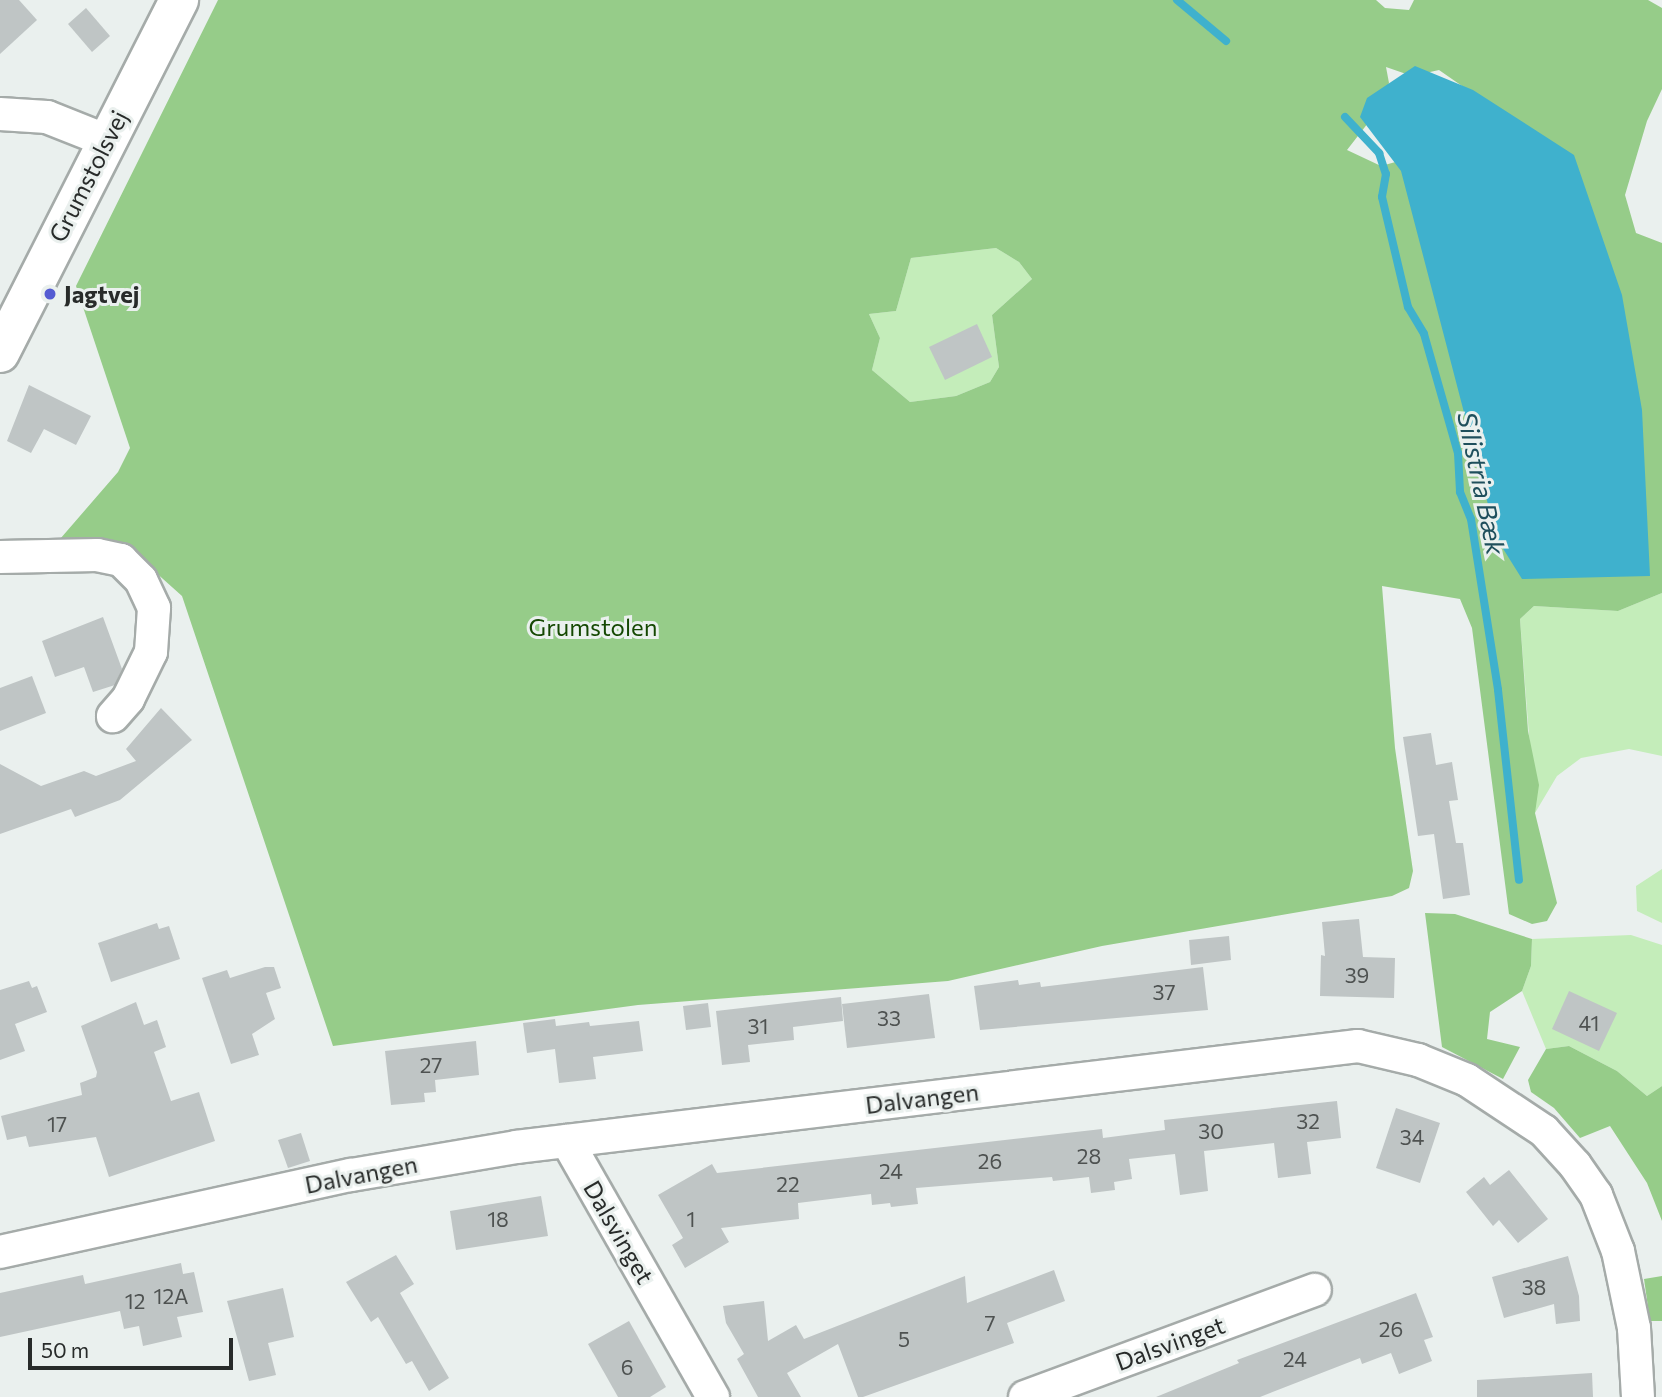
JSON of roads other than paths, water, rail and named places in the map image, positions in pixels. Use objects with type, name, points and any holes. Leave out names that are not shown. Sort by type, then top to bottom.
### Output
[{"type":"street","name":"Grumstolsvej","points":[[0,353],[105,140],[179,0]]},
{"type":"street","points":[[0,114],[47,117],[105,140]]},
{"type":"street","points":[[0,557],[97,555],[121,560],[141,580],[154,608],[151,653],[128,699],[113,716]]},
{"type":"street","name":"Dalvangen","points":[[0,1252],[351,1175],[567,1140],[1358,1046],[1382,1050],[1467,1080],[1500,1098],[1544,1131],[1575,1165],[1596,1195],[1621,1262],[1634,1328],[1638,1397]]},
{"type":"street","name":"Dalsvinget","points":[[567,1140],[713,1397]]},
{"type":"street","name":"Dalsvinget","points":[[1025,1397],[1315,1290]]},
{"type":"water","points":[[1415,66],[1473,90],[1574,155],[1622,295],[1642,410],[1650,576],[1522,579],[1497,539],[1401,171],[1360,117],[1367,98]]},
{"type":"waterway","name":"Silistria Bæk","points":[[1177,0],[1226,41]]},
{"type":"waterway","name":"Silistria Bæk","points":[[1345,117],[1379,153],[1386,174],[1382,197],[1408,307],[1424,334],[1458,453],[1460,492],[1471,519],[1498,690],[1519,880]]},
{"type":"place","name":"Jagtvej","points":[[50,294]]},
{"type":"park label","name":"Grumstolen","points":[[593,627]]}]
